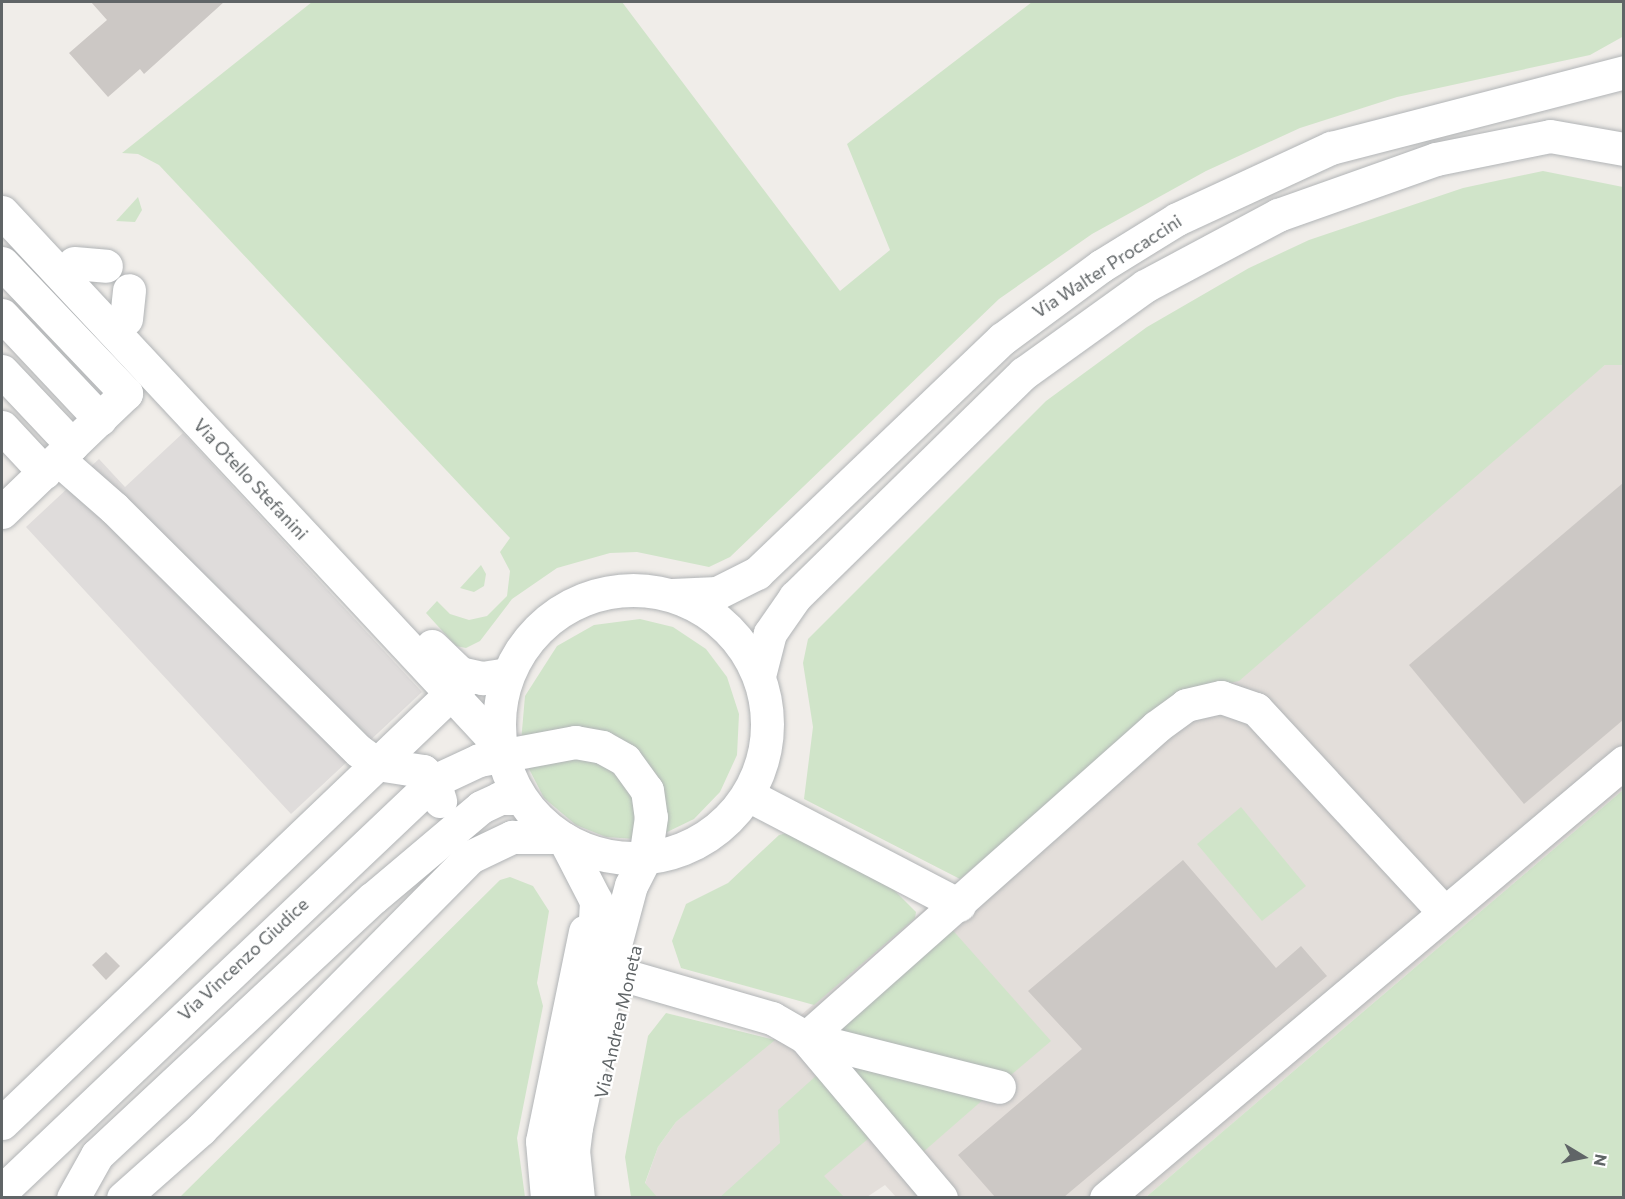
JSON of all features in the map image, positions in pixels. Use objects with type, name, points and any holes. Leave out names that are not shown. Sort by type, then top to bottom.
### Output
[{"type":"street","name":"Via Walter Procaccini","points":[[672,595],[717,593],[758,573],[1002,339],[1091,273],[1177,219],[1340,145],[1623,72]]},
{"type":"street","name":"Via Walter Procaccini","points":[[759,676],[770,633],[795,597],[1024,373],[1145,286],[1278,215],[1436,159],[1550,136],[1623,149]]},
{"type":"street","name":"Via Otello Stefanini","points":[[2,186],[109,284],[454,670],[478,681]]},
{"type":"street","name":"Via Otello Stefanini","points":[[2,212],[478,681],[502,752]]},
{"type":"street","points":[[2,263],[126,393],[58,459],[6,498]]},
{"type":"street","points":[[2,315],[100,419]]},
{"type":"street","points":[[2,371],[58,459]]},
{"type":"street","points":[[2,427],[58,459],[114,508],[377,764],[416,768],[434,781],[440,811],[428,849]]},
{"type":"street","points":[[2,1123],[377,764],[535,632],[575,602],[623,589],[672,595],[724,624],[744,646],[759,676],[767,735],[761,766],[748,795],[710,835],[659,856],[562,838],[512,837],[470,857],[201,1129],[123,1197]]},
{"type":"street","points":[[478,681],[499,713],[502,752],[520,798],[562,838]]},
{"type":"street","points":[[806,1038],[959,905],[1162,722],[1198,700],[1221,697],[1245,703],[1267,718],[1443,911]]},
{"type":"street","name":"Via Vincenzo Giudice","points":[[2,1191],[434,781],[460,765],[502,752],[575,742],[620,756],[637,772],[648,797],[650,828],[659,856]]},
{"type":"street","points":[[1106,1197],[1443,911],[1623,762]]},
{"type":"street","points":[[748,795],[959,905]]},
{"type":"street","points":[[73,1197],[97,1155],[428,849],[490,801],[520,798]]},
{"type":"street","name":"Via Andrea Moneta","points":[[561,1197],[556,1146],[597,933],[593,890],[562,838]]},
{"type":"street","name":"Via Andrea Moneta","points":[[597,1197],[593,1134],[627,976],[659,856]]},
{"type":"street","name":"Via Andrea Moneta","points":[[579,1197],[573,1150],[576,1127],[620,922],[659,856]]},
{"type":"street","points":[[547,1197],[542,1141],[593,890]]},
{"type":"street","points":[[627,976],[772,1018],[806,1038],[999,1087]]},
{"type":"street","points":[[806,1038],[941,1197]]},
{"type":"shaded area","points":[[1605,365],[1623,365],[1623,790],[1146,1197],[896,1197],[885,1185],[867,1197],[657,1198],[645,1184],[658,1147],[676,1122],[960,879]]},
{"type":"shaded area","points":[[183,433],[422,692],[291,814],[26,527],[99,459],[125,487]]},
{"type":"green space","points":[[312,2],[622,2],[840,291],[890,250],[847,144],[1032,2],[1623,2],[1624,36],[1590,55],[1397,97],[1300,128],[1206,171],[1092,234],[999,299],[730,557],[709,567],[637,552],[610,553],[557,568],[512,599],[480,641],[466,648],[456,646],[426,613],[437,601],[450,614],[469,620],[487,616],[507,596],[510,571],[500,552],[510,538],[159,165],[138,154],[122,153]]},
{"type":"green space","points":[[1543,171],[1623,187],[1623,365],[1605,365],[1239,681],[1179,693],[960,879],[804,799],[813,727],[803,663],[808,639],[1046,401],[1147,327],[1249,268],[1309,240],[1463,188]]},
{"type":"green space","points":[[138,197],[142,210],[135,222],[116,221]]},
{"type":"green space","points":[[481,565],[486,574],[484,586],[474,592],[460,588]]},
{"type":"green space","points":[[640,619],[673,627],[706,649],[727,677],[739,714],[737,755],[720,792],[694,819],[661,835],[651,771],[521,742],[525,696],[557,646],[594,625]]},
{"type":"green space","points":[[558,755],[609,764],[634,797],[635,839],[606,837],[576,825],[544,798],[525,761]]},
{"type":"green space","points":[[1623,790],[1623,1197],[1146,1197]]},
{"type":"green space","points":[[1241,807],[1306,886],[1262,921],[1197,844]]},
{"type":"green space","points":[[787,833],[891,887],[916,912],[915,918],[814,1005],[681,968],[672,941],[686,904],[728,883],[779,835]]},
{"type":"green space","points":[[510,877],[533,886],[549,911],[537,983],[543,1006],[517,1138],[525,1197],[180,1197],[500,880]]},
{"type":"green space","points":[[949,926],[1051,1041],[1004,1081],[824,1036]]},
{"type":"green space","points":[[666,1013],[775,1040],[676,1122],[658,1147],[645,1183],[657,1197],[631,1197],[625,1157],[648,1036]]},
{"type":"green space","points":[[834,1053],[993,1091],[922,1153]]},
{"type":"green space","points":[[817,1075],[869,1138],[824,1176],[844,1197],[719,1198],[780,1143],[778,1110]]},
{"type":"building","points":[[91,2],[224,2],[144,74],[140,69],[108,97],[69,53],[107,20]]},
{"type":"building","points":[[1623,483],[1623,720],[1524,804],[1409,665]]},
{"type":"building","points":[[1183,860],[1276,968],[1301,946],[1327,976],[1064,1197],[995,1197],[958,1155],[1082,1049],[1028,991]]},
{"type":"building","points":[[106,952],[120,966],[106,980],[92,965]]}]
